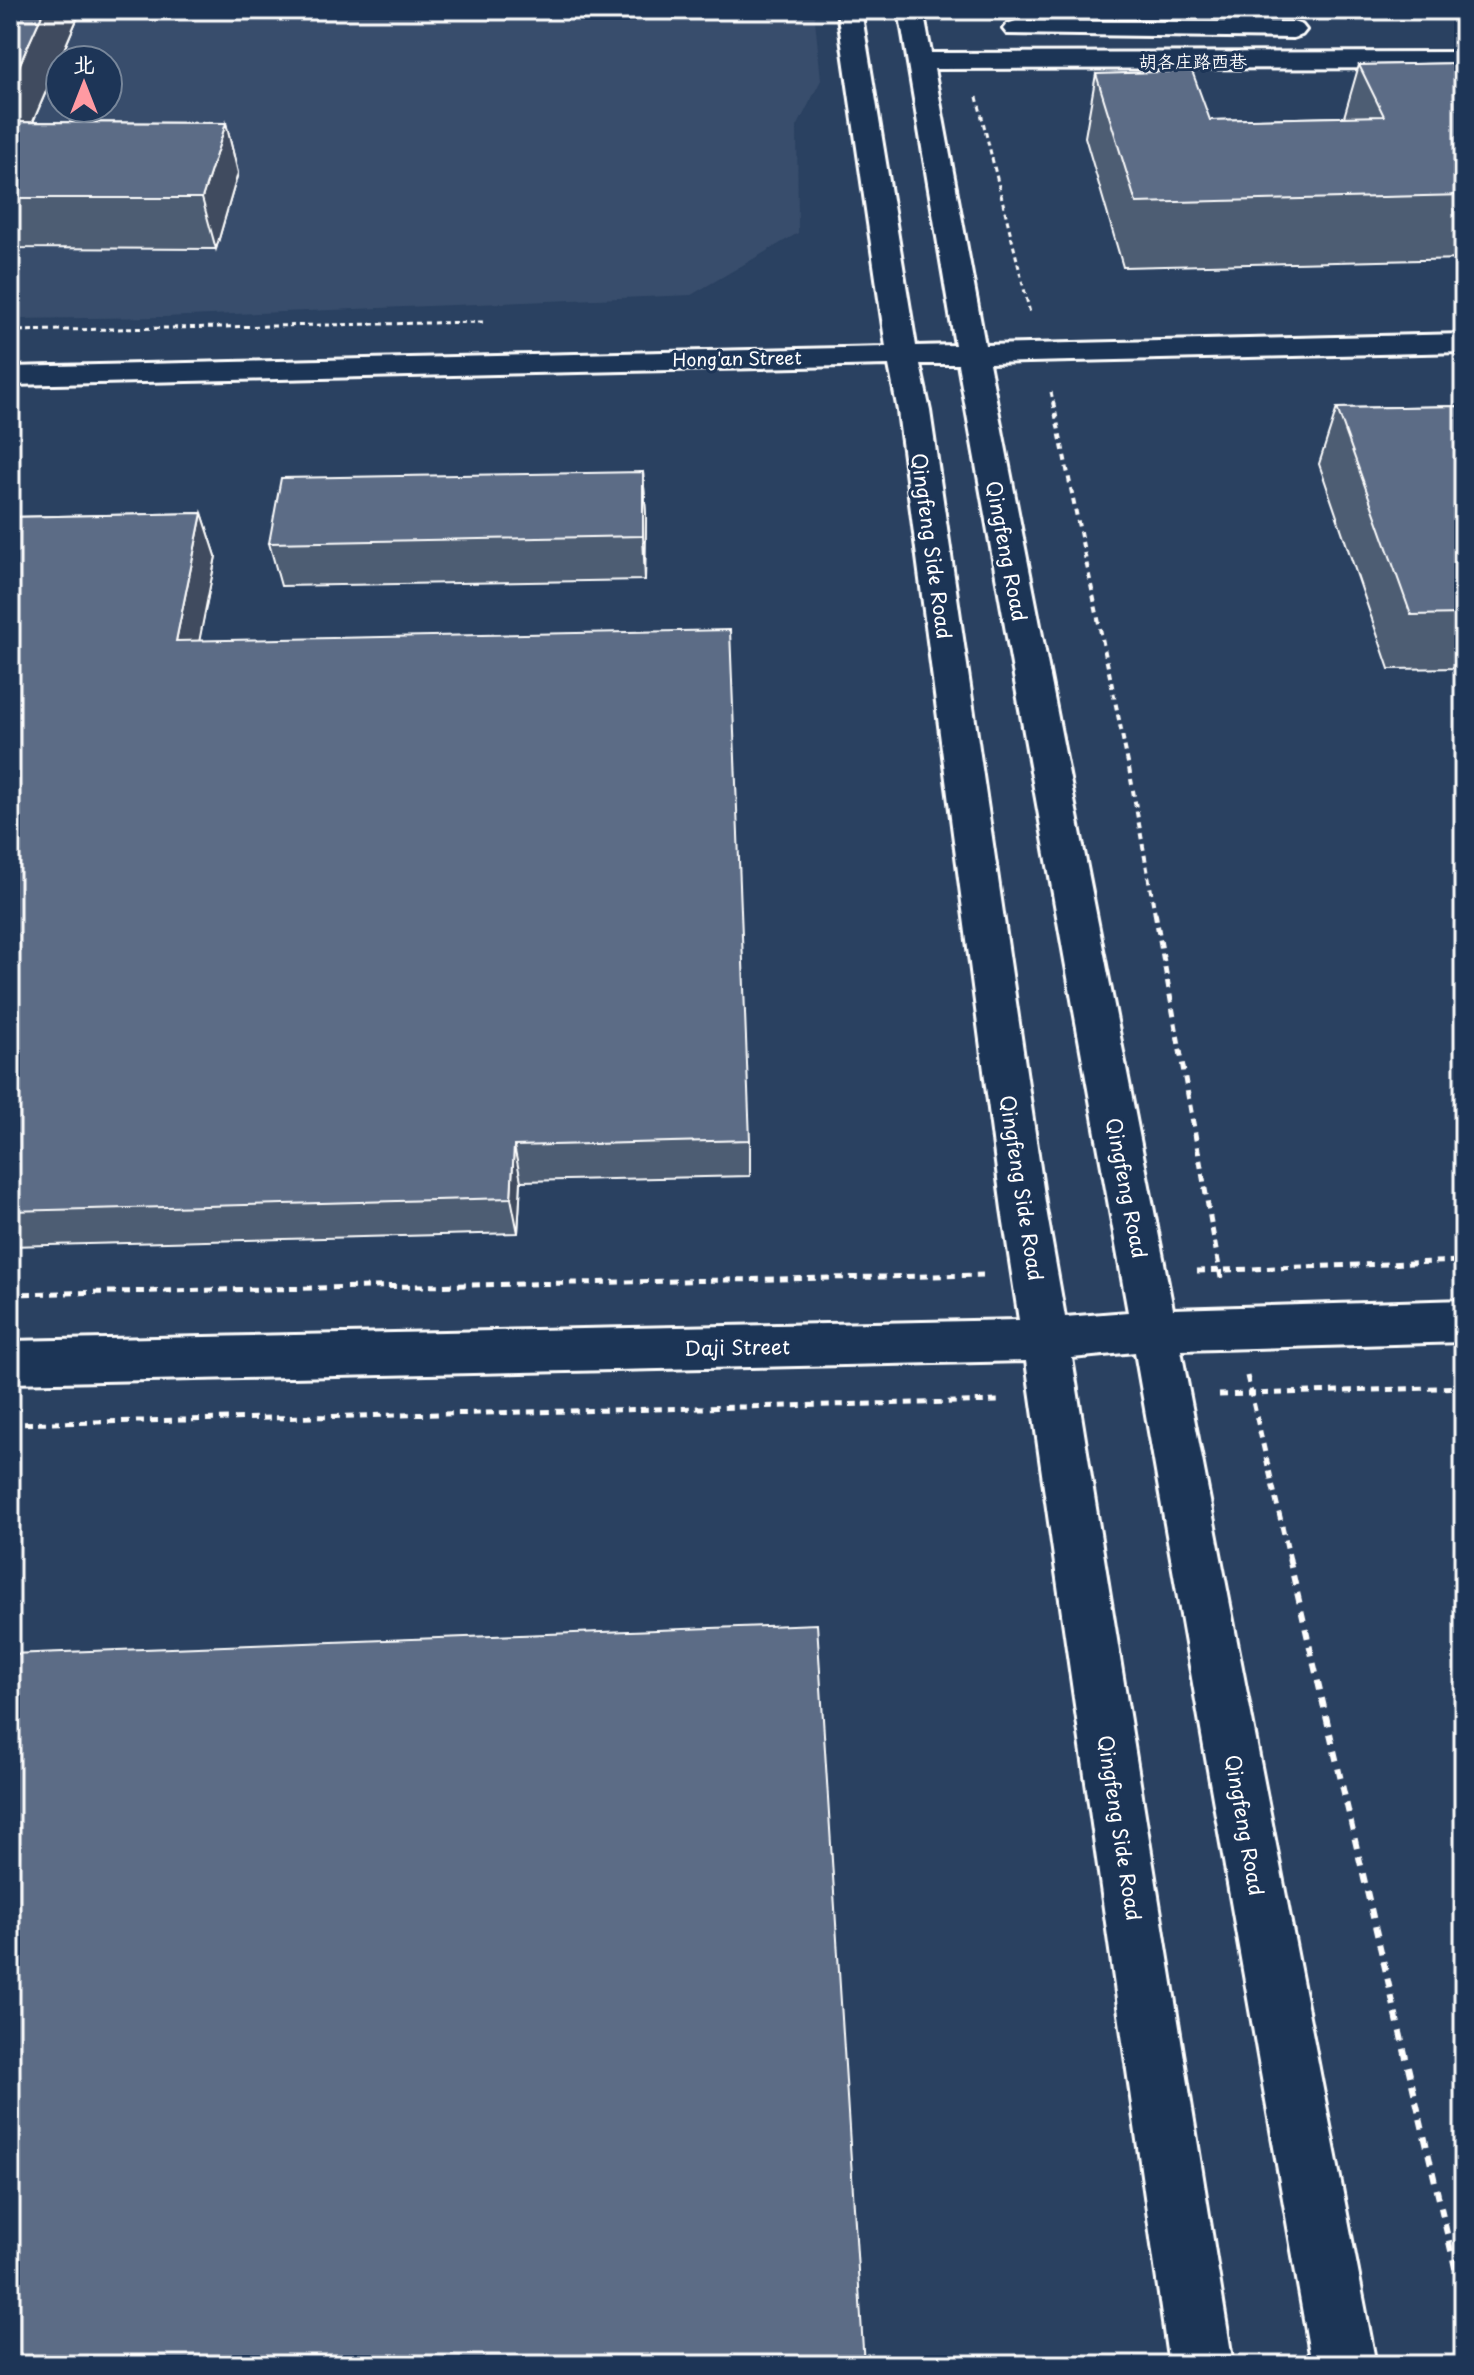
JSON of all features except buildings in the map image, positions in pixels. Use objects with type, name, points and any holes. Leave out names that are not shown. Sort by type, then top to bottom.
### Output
[{"type":"street","name":"Qingfeng Side Road","points":[[849,10],[902,353],[914,411],[1035,1273],[1201,2365]]},
{"type":"street","name":"Qingfeng Road","points":[[911,10],[971,352],[1344,2365]]},
{"type":"street","points":[[1016,29],[1325,30]]},
{"type":"street","name":"胡各庄路西巷","points":[[922,61],[1464,60]]},
{"type":"street","name":"Hong'an Street","points":[[10,376],[902,353],[1464,343]]},
{"type":"street","name":"Daji Street","points":[[10,1362],[1046,1340],[1153,1330],[1464,1321]]},
{"type":"path","points":[[968,60],[1054,404],[1129,768],[1220,1272],[1251,1392],[1464,2306]]},
{"type":"path","points":[[1143,1269],[1220,1272],[1464,1261]]},
{"type":"path","points":[[10,1294],[1035,1273]]},
{"type":"path","points":[[1166,1398],[1251,1392],[1464,1387]]},
{"type":"path","points":[[10,1424],[1056,1400]]},
{"type":"shaded area","points":[[10,10],[814,10],[821,80],[797,127],[798,233],[691,295],[162,317],[10,319]]}]
